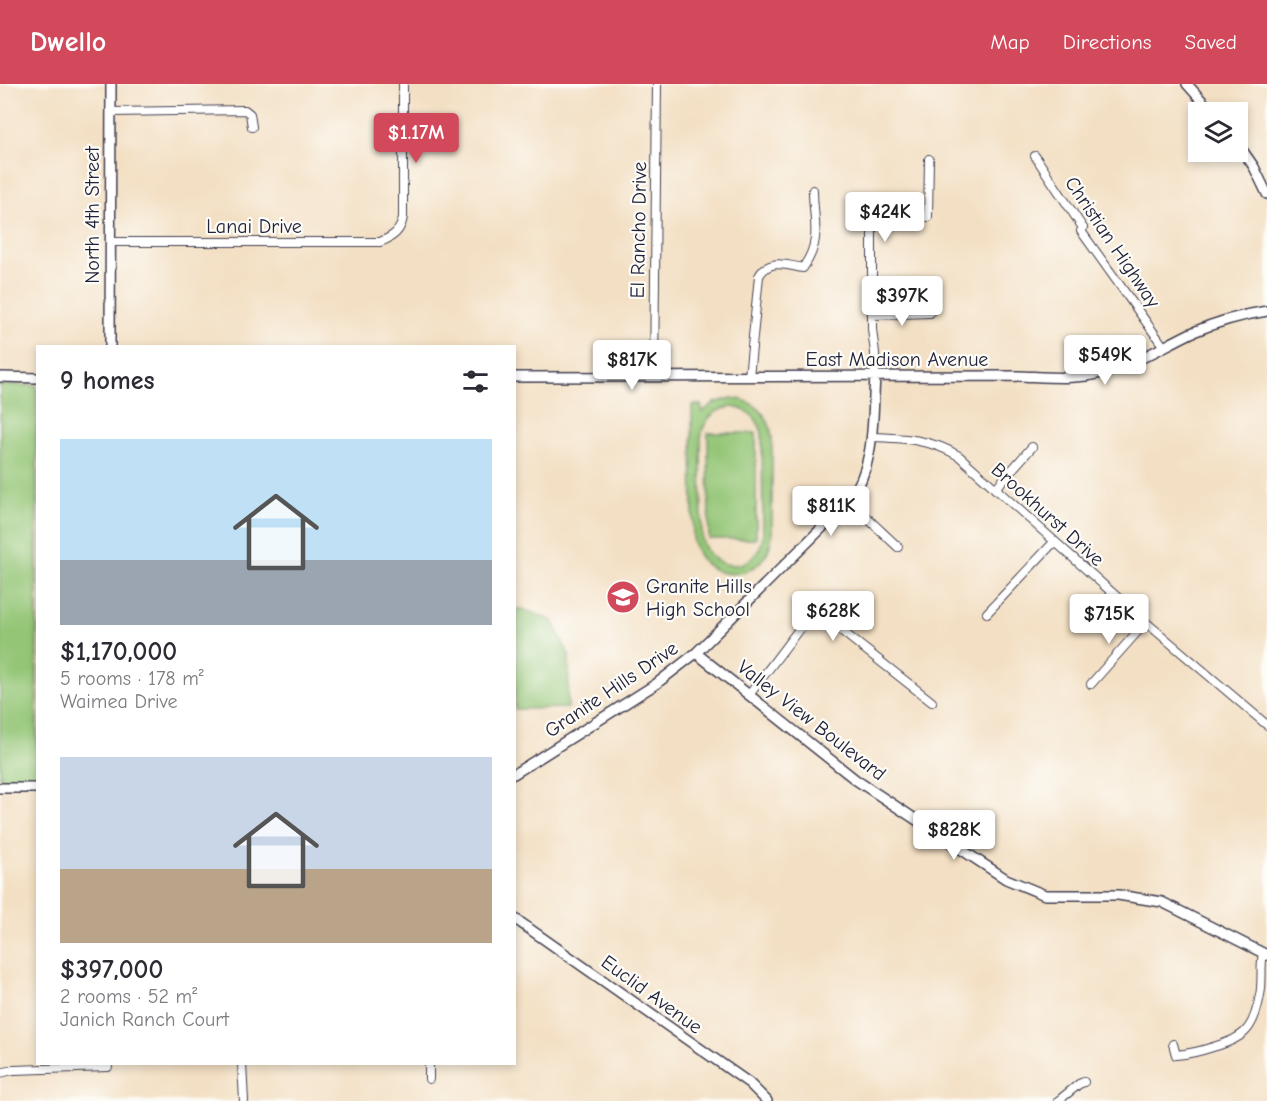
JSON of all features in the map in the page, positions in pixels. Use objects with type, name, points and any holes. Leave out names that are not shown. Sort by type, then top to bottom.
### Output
[{"type":"street","name":"North 4th Street","points":[[110,345],[111,84]]},
{"type":"street","name":"Lanai Drive","points":[[111,242],[380,242],[395,235],[402,224],[403,217],[403,84]]},
{"type":"street","name":"El Rancho Drive","points":[[654,377],[657,84]]},
{"type":"street","points":[[1187,84],[1203,102]]},
{"type":"street","points":[[111,112],[245,110],[250,114],[252,127]]},
{"type":"street","name":"Christian Highway","points":[[1035,156],[1083,228],[1081,231],[1164,347]]},
{"type":"street","points":[[1248,158],[1267,194]]},
{"type":"street","name":"Granite Hills Drive","points":[[516,773],[656,684],[696,652],[849,501],[858,489],[868,463],[871,437],[874,377],[872,228],[875,222],[884,217],[928,217],[929,159]]},
{"type":"street","points":[[749,377],[759,276],[764,269],[774,264],[803,268],[811,256],[817,231],[813,211],[813,190]]},
{"type":"street","name":"East Madison Avenue","points":[[516,377],[1019,376],[1065,378],[1106,372],[1144,357],[1211,325],[1267,311]]},
{"type":"street","points":[[872,315],[930,313]]},
{"type":"street","points":[[0,377],[36,378]]},
{"type":"street","name":"Brookhurst Drive","points":[[871,437],[910,438],[945,448],[959,456],[1054,542],[1267,725]]},
{"type":"street","points":[[995,489],[1032,447]]},
{"type":"street","points":[[849,501],[898,547]]},
{"type":"street","points":[[987,613],[1054,542]]},
{"type":"street","points":[[749,695],[806,620],[818,616],[824,617],[932,702]]},
{"type":"street","points":[[1091,684],[1146,622]]},
{"type":"street","name":"Valley View Boulevard","points":[[696,652],[856,780],[1006,879],[1045,895],[1118,895],[1162,902],[1265,954]]},
{"type":"street","points":[[0,788],[36,788]]},
{"type":"street","name":"Euclid Avenue","points":[[516,919],[741,1077],[767,1101]]},
{"type":"street","points":[[1173,1044],[1176,1055],[1203,1050],[1234,1041],[1242,1036],[1249,1028],[1260,997],[1260,969],[1265,954]]},
{"type":"street","points":[[242,1065],[244,1101]]},
{"type":"street","points":[[429,1065],[429,1079]]},
{"type":"street","points":[[0,1073],[24,1069],[108,1067]]},
{"type":"street","points":[[1058,1101],[1078,1084],[1084,1082]]},
{"type":"green space","points":[[0,385],[36,385],[36,779],[0,779]]},
{"type":"green space","points":[[732,398],[754,405],[765,416],[772,438],[772,535],[768,551],[760,563],[735,574],[709,567],[699,556],[693,541],[692,405],[701,405],[702,412],[714,403]],"holes":[[[732,407],[752,415],[762,433],[763,535],[760,547],[753,556],[735,565],[724,564],[715,559],[707,551],[702,539],[702,432],[710,416]]]},
{"type":"green space","points":[[708,433],[756,433],[756,539],[709,539]]},
{"type":"green space","points":[[516,609],[523,609],[553,621],[569,655],[568,708],[516,709]]},
{"type":"place","name":"Granite Hills High School","points":[[623,597]]}]
